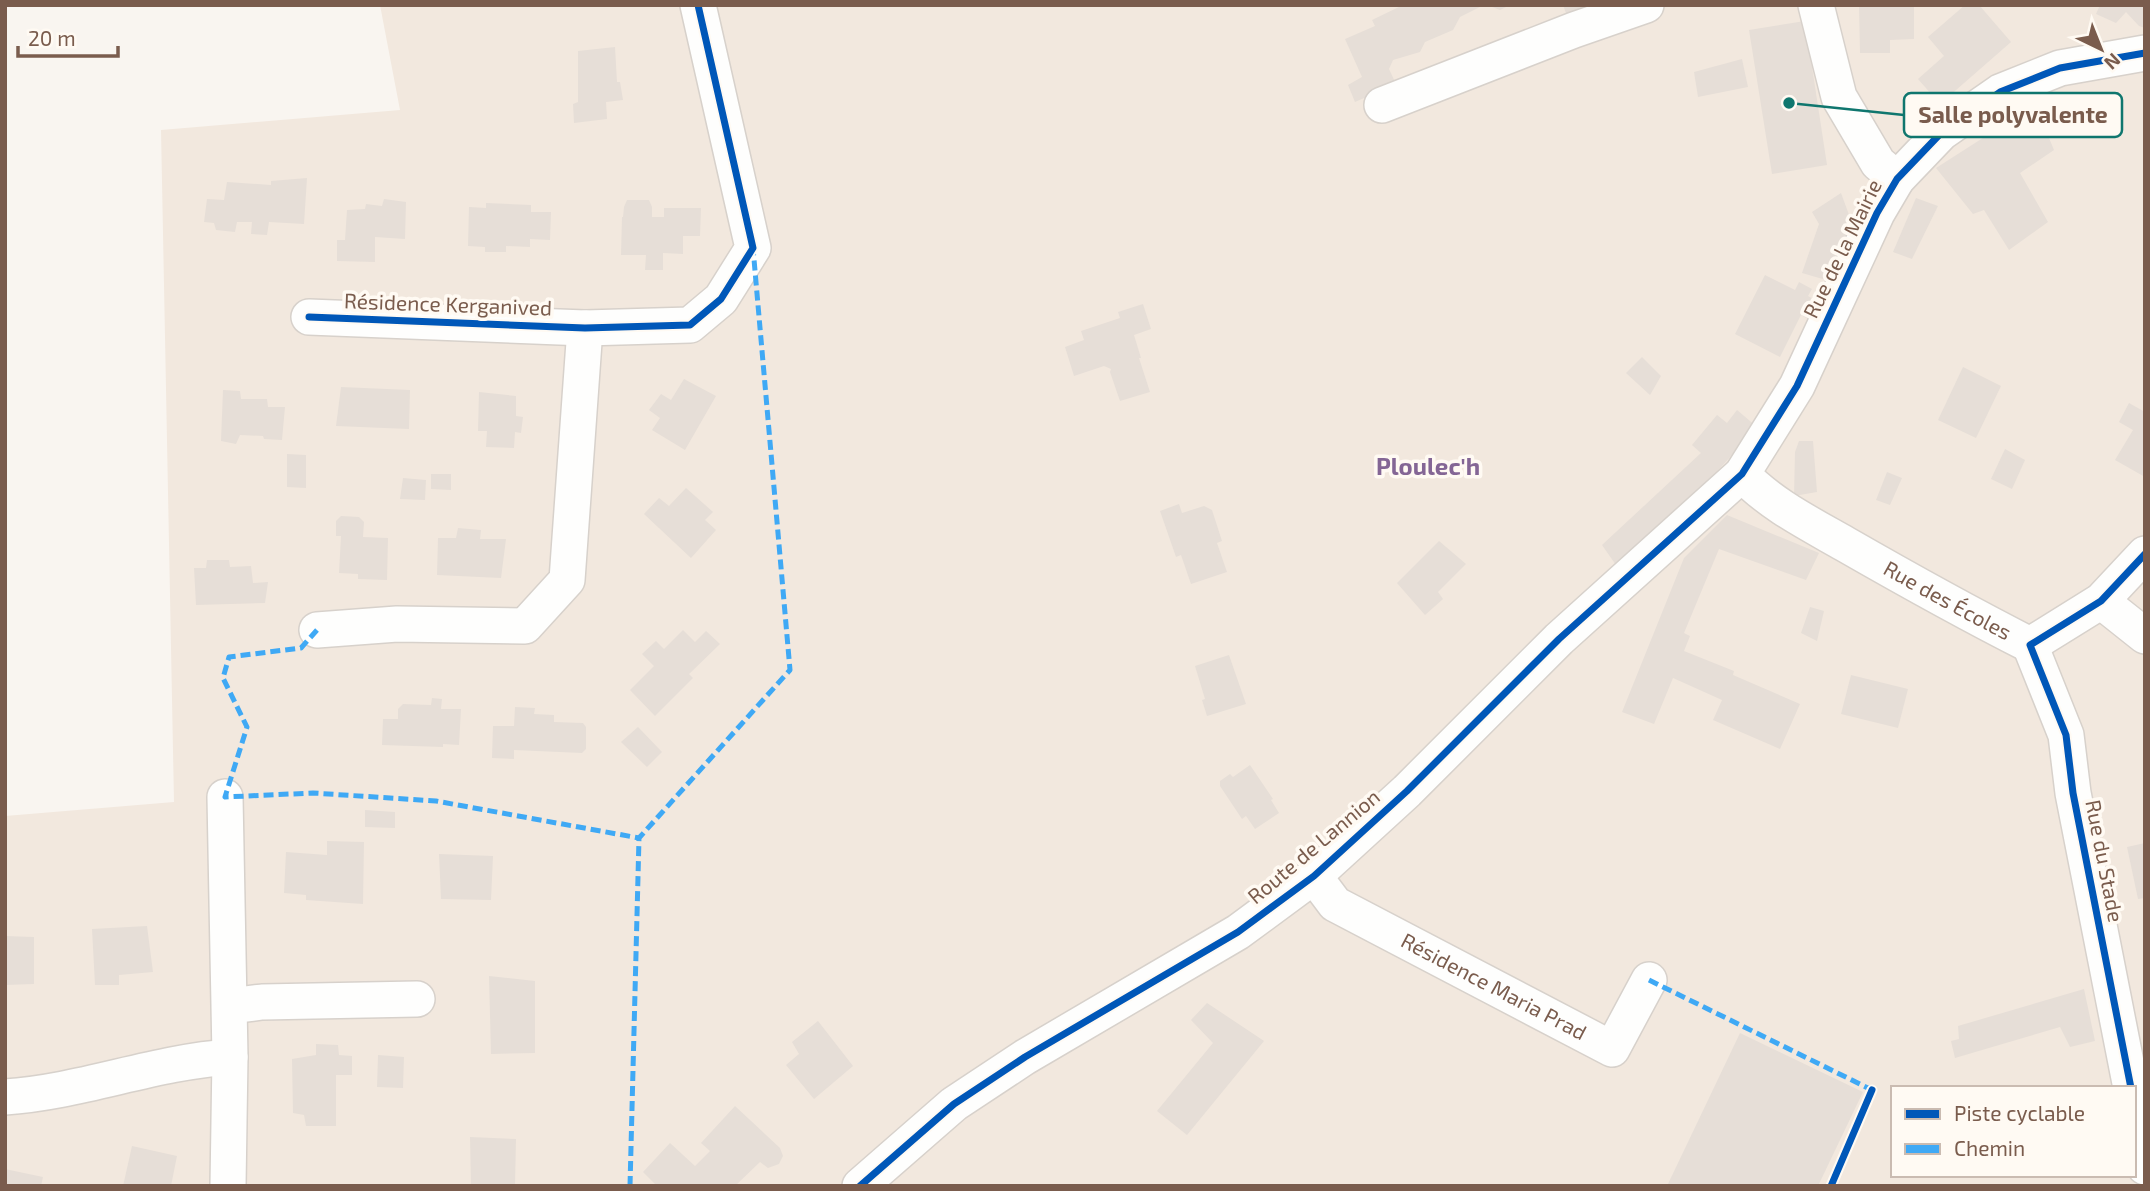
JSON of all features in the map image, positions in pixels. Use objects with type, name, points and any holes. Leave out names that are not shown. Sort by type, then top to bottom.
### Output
[{"type":"street","name":"Résidence Kerganived","points":[[309,317],[585,328],[690,326],[722,299],[753,248],[698,5]]},
{"type":"street","points":[[1382,105],[1574,30],[1646,5]]},
{"type":"street","points":[[1816,5],[1839,97],[1878,163],[1897,179]]},
{"type":"street","name":"Rue de la Mairie","points":[[1742,474],[1797,387],[1877,213],[1897,179],[1941,133],[2000,92],[2060,68],[2145,52]]},
{"type":"street","points":[[317,630],[397,624],[525,626],[568,580],[585,328]]},
{"type":"street","name":"Rue des Écoles","points":[[1742,474],[1756,489],[1816,527],[1945,601],[2030,645],[2101,601],[2145,554]]},
{"type":"street","name":"Route de Lannion","points":[[860,1186],[954,1104],[1025,1057],[1238,932],[1314,876],[1406,791],[1559,639],[1742,474]]},
{"type":"street","points":[[2101,601],[2145,636]]},
{"type":"street","name":"Rue du Stade","points":[[2030,645],[2066,735],[2073,793],[2131,1086]]},
{"type":"street","points":[[225,797],[230,1006],[228,1186]]},
{"type":"street","name":"Résidence Maria Prad","points":[[1314,876],[1335,904],[1612,1049],[1649,980]]},
{"type":"street","points":[[230,1006],[262,1002],[417,999]]},
{"type":"street","points":[[5,1097],[36,1095],[192,1062],[230,1057]]},
{"type":"street","points":[[2136,1115],[2145,1167]]},
{"type":"shaded area","points":[[380,5],[2145,5],[2145,1186],[5,1186],[5,816],[174,802],[161,130],[400,110]]},
{"type":"building","points":[[1403,5],[1484,5],[1460,17],[1453,30],[1425,42],[1420,52],[1393,60],[1389,69],[1396,84],[1355,102],[1348,85],[1362,77],[1345,39],[1375,26],[1372,20]]},
{"type":"building","points":[[1487,5],[1510,5],[1500,10]]},
{"type":"building","points":[[1563,5],[1597,5],[1567,16]]},
{"type":"building","points":[[1859,5],[1914,5],[1914,39],[1890,40],[1890,53],[1860,53]]},
{"type":"building","points":[[1965,5],[1979,5],[2011,42],[1940,104],[1918,79],[1944,56],[1928,37]]},
{"type":"building","points":[[2100,5],[2145,5],[2145,28],[2139,26],[2126,12],[2116,23],[2096,14]]},
{"type":"building","points":[[1805,21],[1827,165],[1772,174],[1749,30]]},
{"type":"building","points":[[615,47],[617,82],[620,82],[623,100],[606,102],[607,119],[574,123],[573,104],[578,102],[578,51]]},
{"type":"building","points":[[1742,59],[1748,87],[1698,97],[1694,72]]},
{"type":"building","points":[[2047,97],[2063,128],[2049,138],[2054,150],[2020,173],[2048,222],[2009,250],[1984,210],[1973,214],[1936,168]]},
{"type":"building","points":[[307,178],[304,224],[269,222],[267,235],[251,234],[252,222],[237,222],[235,232],[216,230],[214,223],[204,222],[207,199],[224,200],[227,182],[271,185],[271,181]]},
{"type":"building","points":[[1841,193],[1852,223],[1838,262],[1832,260],[1826,280],[1802,273],[1819,224],[1812,212]]},
{"type":"building","points":[[1916,198],[1938,206],[1912,259],[1893,252]]},
{"type":"building","points":[[384,199],[406,202],[405,239],[375,237],[375,262],[337,261],[337,240],[345,240],[347,210],[365,209],[366,204],[382,206]]},
{"type":"building","points":[[627,200],[649,200],[652,217],[664,217],[664,208],[701,208],[700,236],[683,236],[683,254],[663,253],[663,270],[645,270],[646,255],[621,255],[622,217]]},
{"type":"building","points":[[486,203],[531,205],[531,212],[551,212],[550,240],[530,239],[530,247],[506,246],[506,252],[485,252],[485,247],[468,246],[469,207],[486,208]]},
{"type":"building","points":[[1765,275],[1795,290],[1799,282],[1812,289],[1808,296],[1817,301],[1808,319],[1801,315],[1780,357],[1735,334]]},
{"type":"building","points":[[1143,304],[1151,329],[1134,335],[1150,392],[1120,401],[1111,369],[1104,366],[1074,376],[1065,347],[1084,340],[1081,331],[1120,318],[1118,312]]},
{"type":"building","points":[[1642,357],[1661,376],[1650,395],[1626,373]]},
{"type":"building","points":[[1963,367],[2001,386],[1976,438],[1938,420]]},
{"type":"building","points":[[684,379],[716,396],[685,450],[652,430],[660,418],[649,410],[661,394],[671,400]]},
{"type":"building","points":[[341,387],[410,390],[409,429],[336,426]]},
{"type":"building","points":[[223,390],[240,391],[241,399],[267,399],[268,407],[285,407],[282,440],[240,435],[236,444],[221,441]]},
{"type":"building","points":[[479,392],[516,396],[516,416],[523,417],[521,433],[515,432],[514,448],[486,447],[487,431],[478,431]]},
{"type":"building","points":[[2129,403],[2145,412],[2145,477],[2115,460],[2133,430],[2119,422]]},
{"type":"building","points":[[1737,410],[1757,427],[1704,486],[1616,565],[1602,545],[1701,453],[1692,445],[1717,415],[1727,423]]},
{"type":"building","points":[[1799,441],[1813,441],[1817,492],[1794,496],[1795,452]]},
{"type":"building","points":[[2005,449],[2025,460],[2012,489],[1991,479]]},
{"type":"building","points":[[287,454],[306,455],[306,488],[287,487]]},
{"type":"building","points":[[1887,472],[1902,478],[1890,505],[1876,500]]},
{"type":"building","points":[[431,474],[451,474],[451,490],[431,489]]},
{"type":"building","points":[[403,478],[426,480],[425,500],[400,499]]},
{"type":"building","points":[[686,488],[713,512],[705,520],[716,530],[691,558],[644,514],[659,498],[669,506]]},
{"type":"building","points":[[1179,504],[1182,513],[1204,506],[1212,510],[1222,541],[1217,543],[1227,572],[1191,584],[1181,555],[1176,557],[1160,511]]},
{"type":"building","points":[[1727,515],[1819,553],[1806,580],[1719,549],[1684,633],[1690,636],[1684,651],[1734,671],[1733,675],[1800,704],[1780,749],[1713,720],[1722,700],[1673,678],[1654,724],[1622,712],[1684,558]]},
{"type":"building","points":[[341,516],[359,517],[364,522],[363,537],[388,538],[387,580],[358,579],[358,574],[339,573],[341,536],[336,536],[336,521]]},
{"type":"building","points":[[458,528],[481,530],[480,539],[506,539],[501,578],[437,575],[438,538],[456,538]]},
{"type":"building","points":[[1439,541],[1466,564],[1438,592],[1443,599],[1425,615],[1397,583]]},
{"type":"building","points":[[207,560],[229,560],[230,567],[251,566],[253,583],[268,582],[265,603],[196,605],[194,568],[206,568]]},
{"type":"building","points":[[1810,607],[1824,611],[1817,641],[1801,633]]},
{"type":"building","points":[[683,630],[695,642],[706,631],[720,644],[689,674],[693,678],[655,716],[630,690],[654,666],[642,654],[656,641],[664,649]]},
{"type":"building","points":[[1229,655],[1246,704],[1207,716],[1195,666]]},
{"type":"building","points":[[1851,675],[1908,689],[1898,728],[1841,714]]},
{"type":"building","points":[[432,698],[442,699],[441,709],[461,709],[459,745],[382,745],[383,719],[398,719],[398,709],[403,704],[431,705]]},
{"type":"building","points":[[515,707],[535,708],[534,714],[554,715],[554,722],[583,723],[586,727],[586,749],[582,753],[514,750],[514,759],[492,758],[493,726],[514,726]]},
{"type":"building","points":[[638,727],[662,752],[647,767],[621,742]]},
{"type":"building","points":[[1250,765],[1273,799],[1271,800],[1279,813],[1255,829],[1246,816],[1242,819],[1220,786],[1220,781],[1230,774],[1233,777]]},
{"type":"building","points":[[365,810],[395,812],[395,828],[365,827]]},
{"type":"building","points":[[327,841],[364,842],[363,904],[306,900],[306,895],[284,893],[286,852],[327,855]]},
{"type":"building","points":[[2145,843],[2145,898],[2138,899],[2127,847]]},
{"type":"building","points":[[439,854],[493,856],[491,900],[441,899]]},
{"type":"building","points":[[147,926],[153,972],[119,975],[119,985],[95,985],[92,929]]},
{"type":"building","points":[[5,936],[34,937],[34,984],[5,985]]},
{"type":"building","points":[[489,976],[535,981],[535,1053],[491,1054]]},
{"type":"building","points":[[2084,989],[2095,1041],[2070,1047],[2060,1027],[1955,1058],[1951,1041],[1959,1039],[1958,1026]]},
{"type":"building","points":[[1207,1003],[1264,1041],[1187,1135],[1157,1111],[1213,1043],[1191,1020]]},
{"type":"building","points":[[818,1021],[853,1066],[814,1099],[786,1065],[799,1054],[792,1042]]},
{"type":"building","points":[[1740,1033],[1863,1092],[1818,1186],[1667,1186]]},
{"type":"building","points":[[316,1044],[338,1045],[339,1055],[352,1056],[352,1075],[336,1075],[336,1126],[306,1126],[304,1115],[293,1113],[292,1059],[316,1055]]},
{"type":"building","points":[[378,1055],[404,1057],[403,1088],[377,1087]]},
{"type":"building","points":[[735,1106],[780,1148],[783,1156],[779,1164],[768,1168],[760,1162],[735,1186],[657,1186],[643,1172],[670,1143],[695,1166],[710,1151],[701,1143]]},
{"type":"building","points":[[470,1137],[516,1139],[515,1186],[471,1186]]},
{"type":"building","points":[[132,1146],[177,1156],[171,1186],[123,1186]]},
{"type":"building","points":[[5,1169],[43,1177],[41,1186],[5,1186]]},
{"type":"marked path","points":[[630,1186],[639,838],[790,670],[753,248]]},
{"type":"marked path","points":[[317,630],[301,648],[229,657],[223,678],[247,727],[225,797],[313,793],[436,801],[639,838]]},
{"type":"marked path","points":[[1649,980],[1872,1090],[1869,1096]]},
{"type":"cycle path","points":[[309,317],[585,328],[690,325],[721,299],[753,248],[698,5]]},
{"type":"cycle path","points":[[860,1186],[954,1104],[1025,1057],[1238,932],[1314,876],[1407,791],[1559,639],[1742,474],[1797,386],[1877,213],[1897,179],[1941,133],[2000,92],[2060,68],[2145,53]]},
{"type":"cycle path","points":[[2131,1086],[2073,793],[2066,735],[2030,645],[2101,601],[2145,554]]},
{"type":"cycle path","points":[[1831,1186],[1872,1090]]},
{"type":"place","name":"Salle polyvalente","points":[[1789,103]]},
{"type":"district","name":"Ploulec'h","points":[[1428,467]]}]
